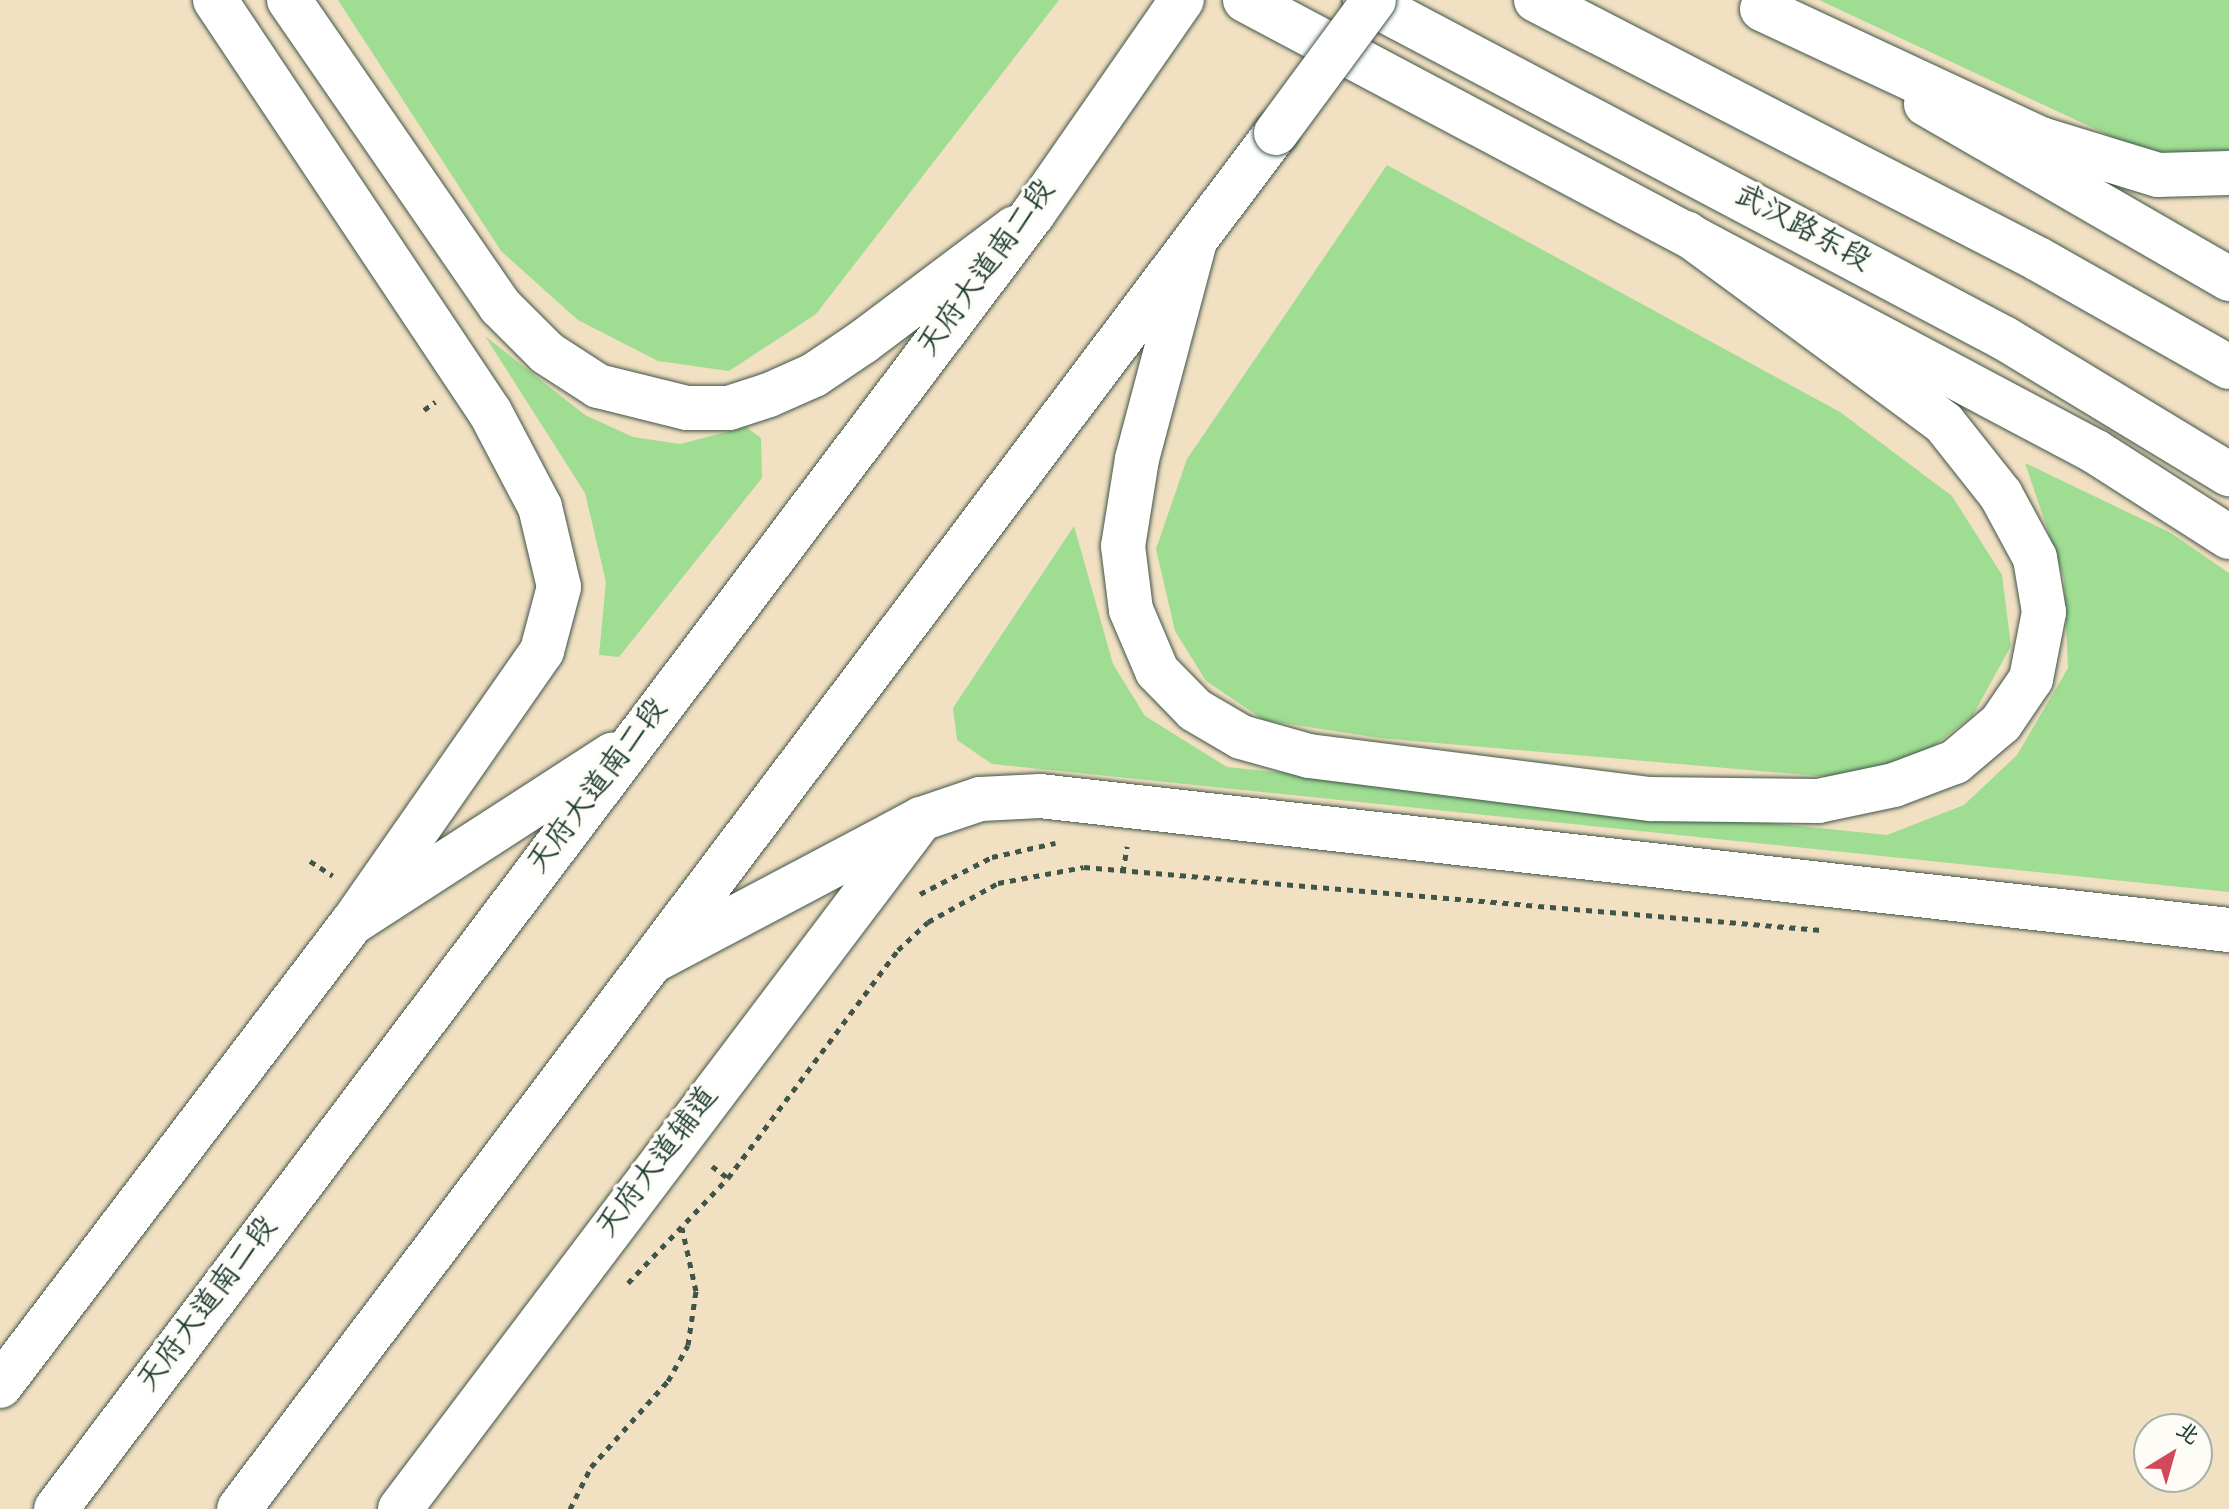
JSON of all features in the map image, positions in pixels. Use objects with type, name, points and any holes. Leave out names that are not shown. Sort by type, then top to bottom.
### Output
[{"type":"main road","points":[[0,1386],[352,923],[542,651],[559,587],[540,507],[490,412],[215,0]]},
{"type":"main road","points":[[289,0],[500,306],[547,353],[598,386],[687,408],[729,408],[769,395],[814,375],[863,342],[1033,214]]},
{"type":"main road","name":"天府大道南二段","points":[[56,1509],[1033,214],[1135,61],[1182,0]]},
{"type":"main road","points":[[1245,0],[2096,452],[2229,537]]},
{"type":"main road","name":"武汉路东段","points":[[1365,0],[2004,338],[2229,474]]},
{"type":"main road","points":[[239,1509],[1374,0]]},
{"type":"main road","points":[[1536,0],[2038,259],[2229,367]]},
{"type":"main road","points":[[1753,4],[2041,139],[2158,175],[2229,173]]},
{"type":"main road","points":[[1753,4],[2229,279]]},
{"type":"main road","points":[[1195,241],[1137,459],[1123,546],[1131,610],[1157,671],[1195,710],[1241,737],[1309,756],[1651,799],[1818,801],[1894,785],[1955,762],[2001,723],[2031,679],[2044,612],[2035,558],[2001,495],[1944,423],[1686,233]]},
{"type":"main road","points":[[352,923],[638,738]]},
{"type":"main road","points":[[651,962],[921,819],[980,799],[1040,796],[2229,930]]},
{"type":"main road","name":"天府大道辅道","points":[[400,1509],[921,819]]},
{"type":"path","points":[[909,902],[992,857],[1071,841]]},
{"type":"path","points":[[1114,843],[1127,844],[1123,872]]},
{"type":"path","points":[[310,861],[332,877]]},
{"type":"path","points":[[618,1293],[728,1178],[898,950],[928,922],[998,883],[1084,867],[1834,931]]},
{"type":"path","points":[[706,1161],[728,1178]]},
{"type":"path","points":[[570,1509],[591,1467],[668,1381],[688,1345],[696,1291],[682,1227]]},
{"type":"green space","points":[[338,0],[1059,0],[816,314],[729,371],[658,361],[578,320],[501,251]]},
{"type":"green space","points":[[1819,0],[2229,0],[2229,150],[2153,156]]},
{"type":"green space","points":[[1387,165],[1840,412],[1952,496],[2002,575],[2011,646],[1973,715],[1921,756],[1830,777],[1379,738],[1264,720],[1206,681],[1175,631],[1156,549],[1187,459]]},
{"type":"green space","points":[[485,336],[585,415],[633,437],[680,444],[746,427],[761,438],[762,478],[619,657],[599,655],[606,582],[585,493]]},
{"type":"green space","points":[[2025,463],[2171,533],[2229,573],[2229,892],[992,764],[957,740],[953,708],[1074,526],[1113,664],[1145,716],[1227,767],[1887,835],[1964,805],[2017,755],[2068,668],[2064,578]]}]
